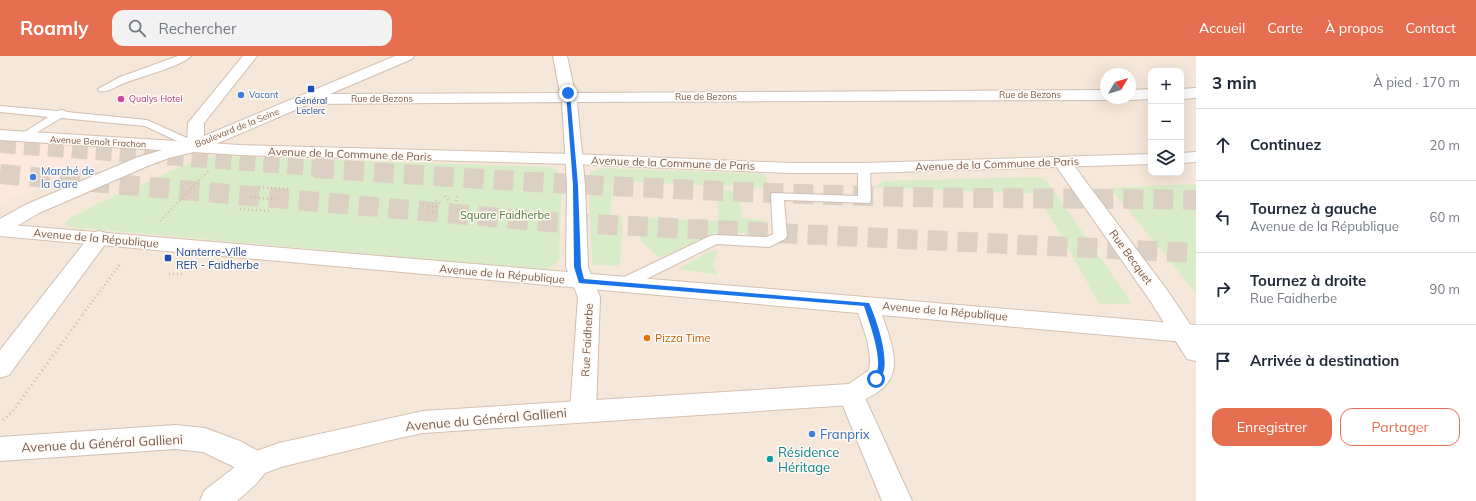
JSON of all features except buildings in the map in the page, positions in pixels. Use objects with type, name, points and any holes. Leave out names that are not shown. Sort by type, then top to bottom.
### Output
[{"type":"street","points":[[196,146],[196,123],[250,56]]},
{"type":"street","name":"Boulevard de la Seine","points":[[0,229],[32,209],[144,161],[163,154],[196,146],[408,56]]},
{"type":"street","name":"Rue Faidherbe","points":[[560,56],[569,98],[576,185],[578,267],[589,297],[583,411]]},
{"type":"street","points":[[1184,94],[1196,93]]},
{"type":"street","points":[[1136,94],[1148,94]]},
{"type":"street","name":"Rue de Bezons","points":[[306,99],[1100,95]]},
{"type":"street","name":"Avenue Benoît Frachon","points":[[0,135],[126,144],[196,146]]},
{"type":"street","name":"Avenue de la Commune de Paris","points":[[196,146],[228,149],[525,159],[573,159],[790,168],[864,168],[1063,163],[1148,159]]},
{"type":"street","points":[[1184,158],[1196,157]]},
{"type":"street","name":"Rue Becquet","points":[[1063,163],[1160,296],[1189,333],[1196,352]]},
{"type":"street","name":"Avenue de la République","points":[[0,229],[1189,333]]},
{"type":"street","points":[[0,368],[99,238]]},
{"type":"street","name":"Avenue du Général Gallieni","points":[[0,449],[175,437],[205,440],[230,450],[255,464],[279,455],[423,422],[851,394],[866,388],[881,372],[882,361],[876,332],[867,304]]},
{"type":"street","points":[[851,394],[897,501]]},
{"type":"street","points":[[224,497],[255,464]]},
{"type":"lane","points":[[103,89],[118,80],[169,65],[186,56]]},
{"type":"lane","points":[[0,108],[62,113],[147,123],[196,146]]},
{"type":"lane","points":[[24,137],[62,113]]},
{"type":"lane","points":[[625,283],[716,239],[769,242],[780,236],[777,196],[864,200],[864,168]]},
{"type":"path","points":[[0,423],[12,412],[114,270],[228,149]]},
{"type":"path","points":[[259,187],[288,189]]},
{"type":"path","points":[[456,201],[458,195]]},
{"type":"path","points":[[445,196],[449,201]]},
{"type":"path","points":[[251,197],[279,200]]},
{"type":"path","points":[[436,200],[444,204]]},
{"type":"path","points":[[428,206],[439,207]]},
{"type":"path","points":[[240,209],[269,211]]},
{"type":"path","points":[[428,213],[439,211]]},
{"type":"path","points":[[169,274],[182,274]]},
{"type":"shaded area","points":[[0,56],[1196,56],[1196,501],[0,501]]},
{"type":"shaded area","name":"Marché de la Gare","points":[[0,140],[130,151],[0,203]]},
{"type":"green space","name":"Square Faidherbe","points":[[205,156],[552,167],[557,169],[562,177],[559,260],[551,267],[544,270],[69,227],[65,223],[69,219],[97,204]]},
{"type":"green space","points":[[602,168],[765,174],[769,188],[613,181],[610,216],[623,217],[620,263],[618,266],[594,265],[592,261],[588,176],[592,172]]},
{"type":"green space","points":[[1038,177],[1046,180],[1132,303],[1100,305],[1037,194],[875,187],[884,181]]},
{"type":"green space","points":[[1196,184],[1196,293],[1110,188]]},
{"type":"green space","points":[[716,190],[739,191],[742,218],[765,220],[765,231],[754,234],[717,232],[660,258],[640,240],[641,218],[719,221]]},
{"type":"green space","points":[[710,251],[718,251],[713,265],[718,275],[678,269]]},
{"type":"tunnel","points":[[0,145],[326,169]]},
{"type":"tunnel","points":[[314,168],[326,169]]},
{"type":"tunnel","points":[[326,169],[591,185],[799,194],[950,198],[1196,200]]},
{"type":"tunnel","points":[[0,174],[548,222],[1196,253]]},
{"type":"place","name":"Général Leclerc","points":[[311,89]]},
{"type":"place","name":"Vacant","points":[[241,95]]},
{"type":"place","name":"Qualys Hotel","points":[[121,99]]},
{"type":"place","name":"Marché de la Gare","points":[[33,177]]},
{"type":"place","name":"Nanterre-Ville RER - Faidherbe","points":[[168,258]]},
{"type":"place","name":"Pizza Time","points":[[647,338]]},
{"type":"place","name":"Franprix","points":[[812,434]]},
{"type":"place","name":"Résidence Héritage","points":[[770,459]]},
{"type":"route","points":[[568,93],[576,185],[578,267],[582,281],[625,283],[867,304],[876,332],[882,361],[881,372],[876,379]]}]
